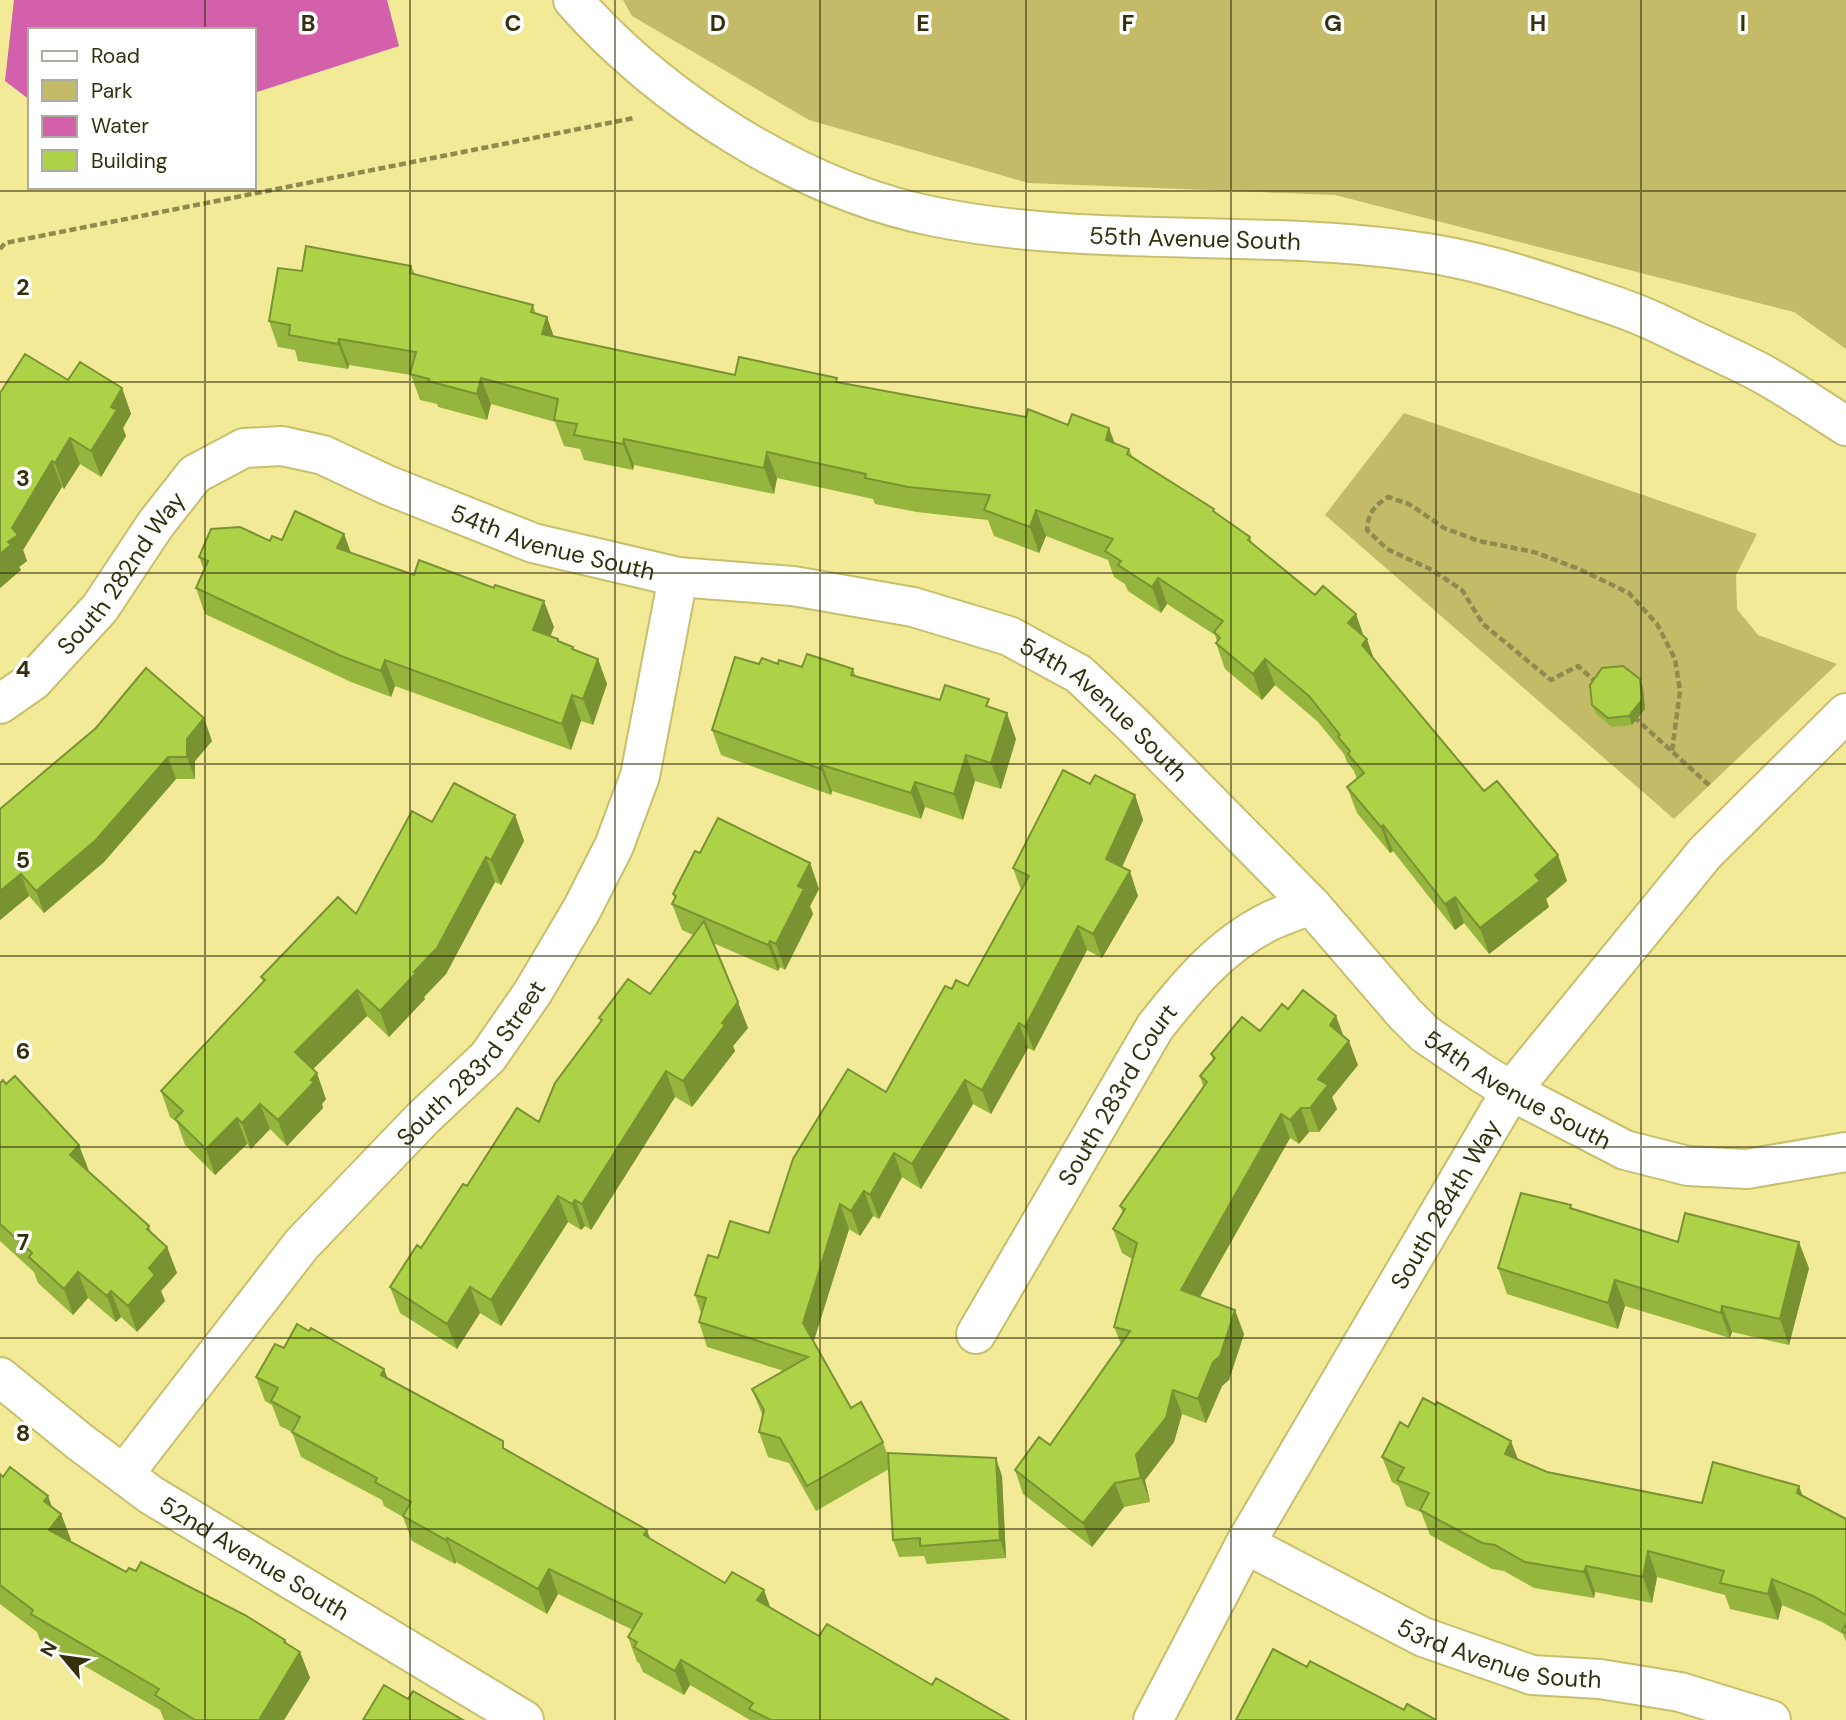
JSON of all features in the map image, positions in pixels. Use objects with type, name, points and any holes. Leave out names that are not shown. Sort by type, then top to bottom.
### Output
[{"type":"street","name":"55th Avenue South","points":[[573,0],[640,67],[692,106],[790,165],[890,206],[936,217],[1035,230],[1327,242],[1415,251],[1515,272],[1639,314],[1768,376],[1846,426]]},
{"type":"street","name":"54th Avenue South","points":[[244,448],[282,446],[323,455],[387,485],[533,543],[678,577],[793,586],[913,607],[1009,636],[1079,674],[1133,724],[1311,905],[1386,995],[1425,1034],[1511,1091],[1625,1150],[1688,1166],[1746,1169],[1846,1152]]},
{"type":"street","name":"South 282nd Way","points":[[0,704],[33,681],[100,608],[155,525],[195,474],[244,448]]},
{"type":"street","name":"South 283rd Street","points":[[124,1474],[302,1244],[423,1118],[488,1057],[533,992],[582,909],[614,846],[640,776],[678,577]]},
{"type":"street","name":"South 284th Way","points":[[1153,1720],[1245,1544],[1511,1091],[1704,853],[1846,713]]},
{"type":"street","name":"South 283rd Court","points":[[976,1334],[1155,1027],[1184,989],[1220,954],[1270,922],[1311,905]]},
{"type":"street","name":"52nd Avenue South","points":[[0,1377],[151,1495],[524,1720]]},
{"type":"street","name":"53rd Avenue South","points":[[1245,1544],[1423,1637],[1532,1675],[1600,1679],[1680,1692],[1771,1720]]},
{"type":"path","points":[[0,249],[5,243],[692,106]]},
{"type":"path","points":[[1606,692],[1578,666],[1551,680],[1483,624],[1462,590],[1432,570],[1387,550],[1367,530],[1368,517],[1375,505],[1388,497],[1409,504],[1444,528],[1479,541],[1534,552],[1579,569],[1629,593],[1657,624],[1675,659],[1680,691],[1672,751]]},
{"type":"path","points":[[1625,709],[1742,816]]},
{"type":"green space","points":[[623,0],[1846,0],[1846,349],[1794,312],[1335,195],[1028,183],[809,120],[632,16]]},
{"type":"green space","points":[[1404,413],[1757,534],[1736,575],[1737,609],[1758,635],[1837,664],[1674,819],[1325,515]]},
{"type":"water","points":[[14,0],[387,0],[399,46],[256,92],[256,28],[28,28],[28,98],[5,81]]},
{"type":"building","points":[[306,246],[411,266],[410,273],[533,305],[531,312],[547,317],[542,334],[735,375],[739,357],[837,378],[836,382],[1026,417],[1028,409],[1068,425],[1072,414],[1109,428],[1106,440],[1129,449],[1127,454],[1214,509],[1213,511],[1250,537],[1248,540],[1315,595],[1323,586],[1356,614],[1348,623],[1367,639],[1362,645],[1484,791],[1497,781],[1558,855],[1535,875],[1540,881],[1480,928],[1455,897],[1445,904],[1383,825],[1381,827],[1347,787],[1364,773],[1348,754],[1350,751],[1338,737],[1340,735],[1309,696],[1265,659],[1253,674],[1216,643],[1220,638],[1214,632],[1223,621],[1158,578],[1152,587],[1118,565],[1121,561],[1105,551],[1113,539],[1036,510],[1030,527],[984,510],[990,495],[908,487],[865,478],[866,474],[767,452],[764,468],[624,439],[623,444],[574,435],[577,424],[554,420],[558,399],[481,378],[477,394],[410,374],[416,352],[339,339],[338,344],[289,335],[290,325],[269,321],[278,268],[302,271]]},
{"type":"building","points":[[25,354],[68,380],[80,362],[122,388],[111,407],[117,410],[91,451],[70,438],[55,463],[52,461],[12,528],[18,535],[8,542],[11,545],[0,554],[0,393]]},
{"type":"building","points":[[295,511],[344,534],[337,548],[414,575],[419,560],[494,588],[495,585],[544,601],[533,630],[598,659],[583,699],[572,695],[562,724],[385,660],[381,671],[341,656],[196,588],[208,561],[199,557],[211,529],[240,527],[270,541],[272,536],[282,540]]},
{"type":"building","points":[[807,654],[853,669],[851,675],[940,700],[945,685],[989,699],[986,706],[1007,713],[991,763],[966,755],[954,794],[915,782],[911,793],[822,765],[821,769],[712,730],[735,657],[759,664],[762,658],[778,664],[779,660],[802,667]]},
{"type":"building","points":[[1623,666],[1640,679],[1642,700],[1629,716],[1608,718],[1592,705],[1590,685],[1602,668]]},
{"type":"building","points":[[146,668],[204,718],[187,739],[187,757],[168,757],[96,840],[36,891],[21,874],[0,891],[0,809],[96,728]]},
{"type":"building","points":[[1063,770],[1090,784],[1095,775],[1135,795],[1106,859],[1130,871],[1093,934],[1078,926],[1025,1027],[1019,1023],[982,1090],[965,1080],[912,1164],[894,1153],[870,1195],[864,1191],[851,1211],[840,1204],[803,1323],[851,1408],[861,1402],[883,1442],[807,1486],[780,1438],[759,1432],[764,1410],[752,1389],[808,1357],[699,1322],[706,1298],[695,1295],[708,1255],[718,1258],[730,1221],[769,1233],[793,1159],[848,1069],[886,1092],[945,986],[952,989],[956,980],[968,986],[1029,876],[1013,868]]},
{"type":"building","points":[[454,783],[515,815],[491,860],[486,857],[437,948],[380,1011],[357,990],[295,1052],[317,1073],[311,1080],[314,1082],[278,1120],[260,1104],[242,1123],[237,1118],[206,1149],[175,1119],[183,1111],[161,1091],[265,980],[261,977],[338,897],[356,914],[412,811],[432,822]]},
{"type":"building","points":[[718,818],[810,863],[798,886],[804,889],[776,944],[770,941],[768,945],[672,904],[676,896],[673,894],[695,851],[700,853]]},
{"type":"building","points":[[704,921],[738,1002],[722,1023],[725,1025],[683,1081],[666,1071],[582,1204],[575,1200],[572,1204],[558,1196],[491,1300],[470,1287],[447,1324],[390,1287],[417,1245],[421,1248],[463,1184],[467,1186],[517,1108],[539,1122],[555,1083],[602,1020],[599,1018],[628,979],[650,994]]},
{"type":"building","points":[[1303,990],[1336,1016],[1330,1025],[1349,1041],[1318,1079],[1328,1085],[1310,1108],[1301,1108],[1290,1120],[1281,1114],[1181,1290],[1235,1310],[1220,1356],[1213,1362],[1198,1399],[1173,1390],[1166,1418],[1136,1455],[1141,1478],[1115,1483],[1083,1523],[1015,1470],[1039,1437],[1050,1445],[1130,1331],[1114,1327],[1137,1243],[1113,1229],[1125,1209],[1120,1206],[1207,1082],[1200,1076],[1215,1058],[1211,1054],[1242,1017],[1260,1031],[1282,1004],[1288,1009]]},
{"type":"building","points":[[15,1076],[79,1145],[70,1155],[149,1226],[147,1229],[167,1247],[149,1268],[155,1275],[128,1306],[111,1291],[107,1296],[78,1272],[64,1289],[29,1257],[32,1253],[0,1224],[0,1083],[3,1080],[6,1084]]},
{"type":"building","points":[[1521,1193],[1571,1205],[1570,1208],[1678,1242],[1685,1213],[1799,1242],[1780,1319],[1722,1306],[1721,1313],[1615,1280],[1608,1303],[1498,1268]]},
{"type":"building","points":[[297,1324],[309,1331],[311,1328],[384,1369],[381,1375],[503,1441],[503,1448],[647,1530],[644,1535],[725,1583],[732,1572],[764,1590],[757,1600],[819,1636],[827,1624],[932,1685],[936,1678],[1009,1720],[768,1720],[749,1709],[753,1703],[681,1660],[675,1671],[634,1647],[637,1642],[628,1637],[642,1614],[549,1569],[538,1589],[403,1516],[411,1502],[375,1482],[377,1478],[292,1432],[300,1417],[271,1401],[278,1388],[256,1377],[275,1344],[284,1348]]},
{"type":"building","points":[[1423,1398],[1436,1405],[1437,1402],[1511,1441],[1505,1454],[1547,1472],[1702,1503],[1713,1462],[1799,1486],[1797,1493],[1846,1519],[1846,1615],[1813,1596],[1772,1579],[1768,1594],[1720,1583],[1724,1571],[1648,1551],[1643,1577],[1586,1566],[1584,1572],[1525,1562],[1495,1545],[1482,1543],[1420,1510],[1429,1493],[1397,1480],[1404,1468],[1382,1457],[1400,1422],[1408,1427]]},
{"type":"building","points":[[888,1453],[996,1458],[1000,1540],[920,1546],[920,1538],[893,1540]]},
{"type":"building","points":[[10,1467],[48,1496],[44,1501],[61,1514],[49,1530],[126,1572],[129,1568],[136,1571],[141,1562],[245,1615],[300,1652],[259,1720],[195,1720],[155,1695],[159,1689],[31,1614],[33,1610],[0,1585],[0,1474],[3,1477]]},
{"type":"building","points":[[1273,1649],[1307,1667],[1310,1661],[1404,1710],[1407,1704],[1436,1720],[1236,1720]]},
{"type":"building","points":[[384,1685],[408,1699],[413,1691],[463,1720],[363,1720]]}]
